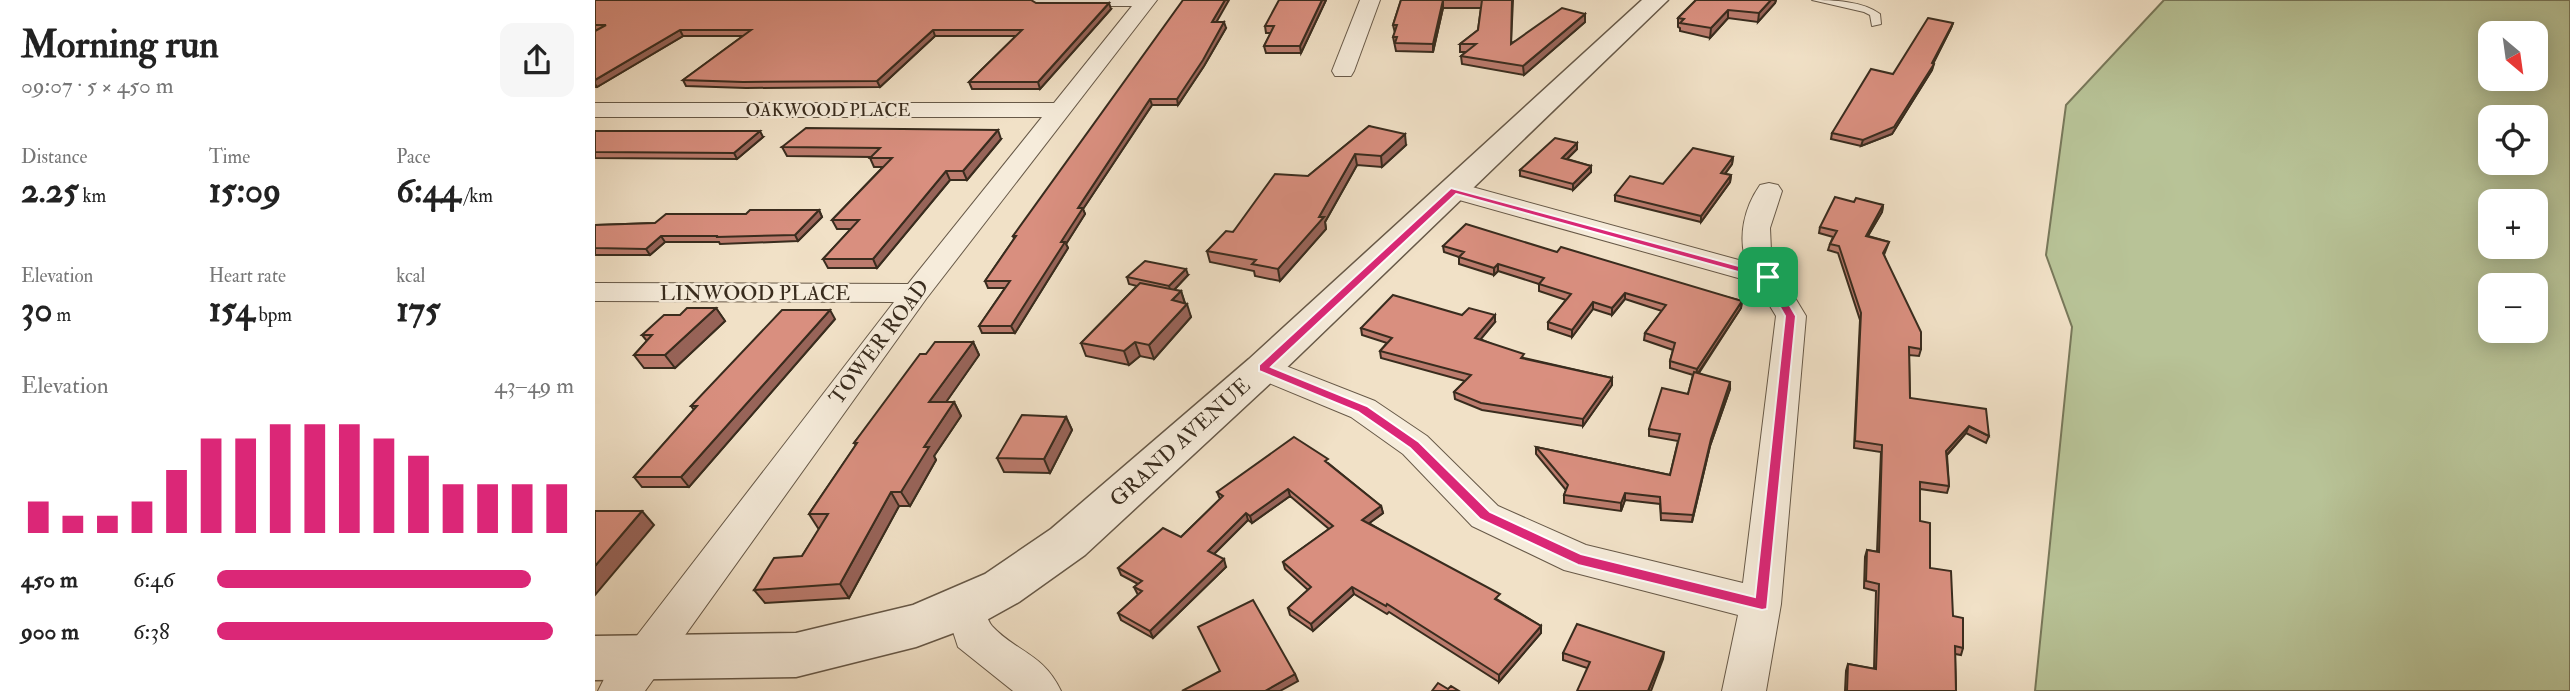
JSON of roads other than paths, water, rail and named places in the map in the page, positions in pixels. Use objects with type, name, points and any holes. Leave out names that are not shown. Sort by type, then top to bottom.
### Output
[{"type":"street","points":[[1038,0],[1147,0]]},
{"type":"street","name":"TOWER ROAD","points":[[619,669],[1147,0]]},
{"type":"street","points":[[1343,71],[1370,0]]},
{"type":"street","name":"GRAND AVENUE","points":[[619,669],[796,655],[916,625],[965,607],[1002,588],[1068,542],[1263,368],[1656,0]]},
{"type":"street","name":"OAKWOOD PLACE","points":[[595,110],[1061,110]]},
{"type":"street","points":[[1454,190],[1768,277]]},
{"type":"street","points":[[1744,691],[1762,604],[1791,316],[1768,277],[1757,251],[1755,230],[1769,191]]},
{"type":"street","name":"LINWOOD PLACE","points":[[595,292],[916,293]]},
{"type":"street","points":[[1263,368],[1363,409],[1415,445],[1485,516],[1578,559],[1762,604]]},
{"type":"street","points":[[965,607],[973,635],[1027,676],[1039,691]]},
{"type":"lane","points":[[1817,0],[1867,10],[1875,14],[1876,24]]}]
